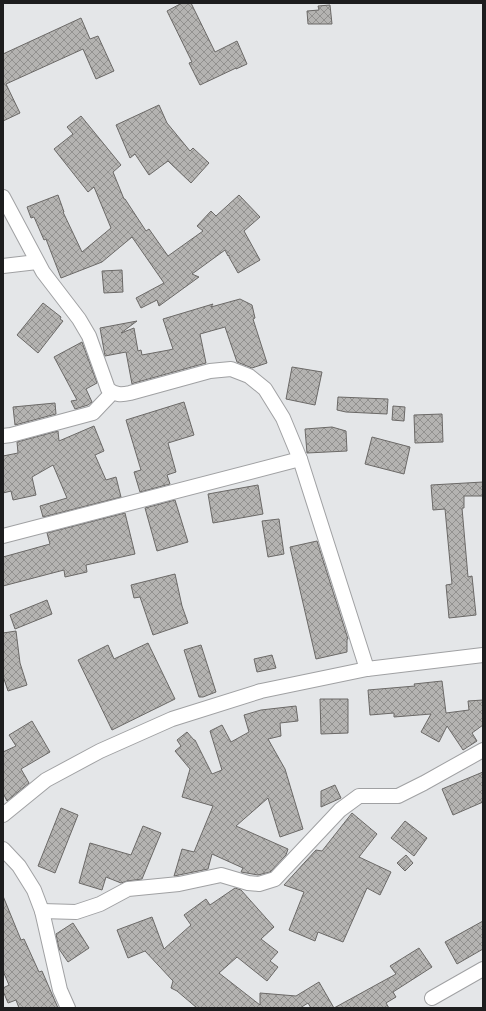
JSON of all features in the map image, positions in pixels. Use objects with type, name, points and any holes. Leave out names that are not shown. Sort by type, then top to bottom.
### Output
[{"type":"street","points":[[3,197],[37,262],[52,285],[79,319],[88,336],[108,389],[112,393],[121,395],[210,371],[231,369],[249,376],[265,390],[283,418],[300,459],[367,668]]},
{"type":"street","points":[[3,266],[37,262]]},
{"type":"street","points":[[3,436],[93,413],[112,393]]},
{"type":"street","points":[[3,536],[300,459]]},
{"type":"street","points":[[3,815],[46,780],[100,751],[172,719],[261,691],[367,668],[483,655]]},
{"type":"street","points":[[42,911],[76,912],[100,904],[128,889],[179,884],[221,876],[248,883],[259,884],[275,879],[340,810],[360,796],[398,796],[483,750]]},
{"type":"street","points":[[3,849],[19,866],[34,890],[42,911],[60,990],[68,1008]]},
{"type":"street","points":[[432,998],[483,969]]},
{"type":"building","points":[[182,3],[191,3],[215,52],[237,41],[247,64],[200,85],[189,63],[192,62],[167,11]]},
{"type":"building","points":[[330,5],[332,24],[308,24],[307,11],[319,10],[318,6]]},
{"type":"building","points":[[81,18],[90,39],[98,36],[114,71],[96,79],[83,49],[6,84],[20,113],[3,121],[3,54]]},
{"type":"building","points":[[159,105],[167,123],[190,151],[193,148],[209,163],[191,183],[168,161],[149,175],[135,154],[130,158],[116,125]]},
{"type":"building","points":[[81,116],[121,165],[113,172],[124,199],[146,231],[149,229],[168,256],[203,231],[197,226],[211,211],[216,216],[239,195],[260,217],[244,231],[260,260],[238,273],[225,250],[192,274],[199,277],[159,306],[157,300],[141,308],[136,298],[164,283],[132,237],[102,262],[61,278],[46,239],[44,240],[34,217],[31,218],[27,207],[58,195],[63,212],[82,252],[111,228],[94,187],[88,192],[54,149],[73,134],[67,127]]},
{"type":"building","points":[[122,270],[123,292],[104,293],[102,271]]},
{"type":"building","points":[[240,299],[252,305],[255,318],[253,319],[267,363],[252,368],[237,362],[225,327],[200,334],[206,363],[132,384],[126,352],[105,356],[100,328],[137,321],[121,333],[134,328],[138,351],[141,350],[142,355],[169,350],[173,349],[163,319],[213,304],[211,307]]},
{"type":"building","points":[[43,303],[61,317],[60,319],[63,321],[38,353],[17,335]]},
{"type":"building","points":[[82,342],[97,383],[86,389],[92,402],[88,405],[75,409],[71,401],[77,400],[54,357]]},
{"type":"building","points":[[292,367],[322,372],[315,405],[286,399]]},
{"type":"building","points":[[338,397],[388,399],[387,414],[346,412],[337,410]]},
{"type":"building","points":[[184,402],[194,435],[168,443],[176,472],[167,475],[170,484],[140,492],[134,472],[141,470],[126,420]]},
{"type":"building","points":[[55,403],[56,414],[15,425],[13,407]]},
{"type":"building","points":[[393,406],[405,407],[404,421],[392,420]]},
{"type":"building","points":[[442,414],[443,442],[415,443],[414,415]]},
{"type":"building","points":[[94,426],[104,451],[95,455],[106,480],[116,477],[121,497],[43,517],[40,506],[67,498],[53,465],[32,477],[36,495],[13,500],[11,491],[3,493],[3,456],[18,453],[17,442],[58,431],[59,441]]},
{"type":"building","points":[[332,427],[346,431],[347,451],[307,453],[305,429]]},
{"type":"building","points":[[372,437],[410,447],[404,474],[365,464]]},
{"type":"building","points":[[483,482],[483,496],[464,496],[464,508],[462,508],[468,577],[472,576],[476,615],[449,618],[446,585],[452,584],[445,509],[433,510],[431,485]]},
{"type":"building","points":[[258,485],[263,514],[213,523],[208,494]]},
{"type":"building","points":[[175,500],[188,542],[157,551],[145,508]]},
{"type":"building","points":[[125,513],[135,554],[86,565],[87,572],[65,577],[64,570],[3,586],[3,557],[50,544],[47,533]]},
{"type":"building","points":[[279,519],[284,554],[268,557],[262,521]]},
{"type":"building","points":[[317,541],[348,639],[347,652],[316,659],[290,547]]},
{"type":"building","points":[[175,574],[182,606],[188,623],[153,635],[140,597],[134,598],[131,585]]},
{"type":"building","points":[[47,600],[52,614],[15,629],[10,615]]},
{"type":"building","points":[[16,631],[20,663],[27,685],[8,691],[3,676],[3,633]]},
{"type":"building","points":[[148,643],[175,699],[112,730],[78,660],[108,645],[114,659]]},
{"type":"building","points":[[201,645],[216,692],[199,697],[184,650]]},
{"type":"building","points":[[272,655],[276,668],[257,672],[254,659]]},
{"type":"building","points":[[442,681],[446,713],[469,710],[468,701],[483,700],[483,725],[472,733],[477,741],[463,750],[447,726],[439,742],[421,732],[431,714],[394,717],[394,713],[370,715],[368,690],[415,686],[414,684]]},
{"type":"building","points":[[320,699],[348,699],[348,733],[321,734]]},
{"type":"building","points":[[296,706],[298,721],[280,723],[281,736],[268,739],[285,769],[303,829],[280,837],[268,798],[236,826],[288,849],[286,855],[270,872],[258,875],[241,872],[243,868],[212,854],[208,869],[174,876],[182,849],[194,852],[213,806],[182,797],[190,769],[175,751],[181,746],[177,740],[187,732],[195,740],[212,774],[222,770],[210,731],[222,725],[231,742],[249,732],[244,715],[261,710]]},
{"type":"building","points":[[32,721],[50,752],[21,769],[29,783],[7,801],[3,793],[3,752],[16,746],[9,735]]},
{"type":"building","points":[[483,772],[483,802],[453,815],[442,789]]},
{"type":"building","points":[[335,785],[341,798],[321,807],[321,791]]},
{"type":"building","points":[[61,808],[78,815],[55,873],[38,866]]},
{"type":"building","points":[[352,813],[377,834],[359,857],[391,872],[380,895],[367,888],[343,942],[318,932],[315,941],[289,930],[304,892],[284,885],[316,850],[322,851]]},
{"type":"building","points":[[405,821],[427,838],[414,856],[391,838]]},
{"type":"building","points":[[143,826],[161,833],[142,879],[121,883],[106,877],[102,890],[79,883],[90,843],[131,855]]},
{"type":"building","points":[[406,855],[413,863],[405,871],[397,863]]},
{"type":"building","points":[[235,888],[241,890],[274,927],[261,939],[278,952],[270,961],[278,967],[267,981],[237,957],[219,973],[260,1005],[260,993],[296,996],[319,982],[334,1008],[311,1008],[308,1003],[300,1008],[197,1008],[177,991],[171,988],[173,981],[145,951],[128,958],[117,930],[152,917],[164,949],[191,925],[184,915],[206,899],[210,905]]},
{"type":"building","points":[[3,896],[21,940],[24,939],[39,972],[42,971],[58,1008],[19,1008],[16,1000],[8,1003],[3,991],[3,988],[9,985],[3,971]]},
{"type":"building","points":[[483,921],[483,949],[457,964],[445,942]]},
{"type":"building","points":[[73,923],[89,948],[68,962],[59,949],[56,934]]},
{"type":"building","points":[[419,948],[432,967],[393,992],[396,997],[386,1003],[389,1008],[334,1008],[396,974],[390,966]]}]
